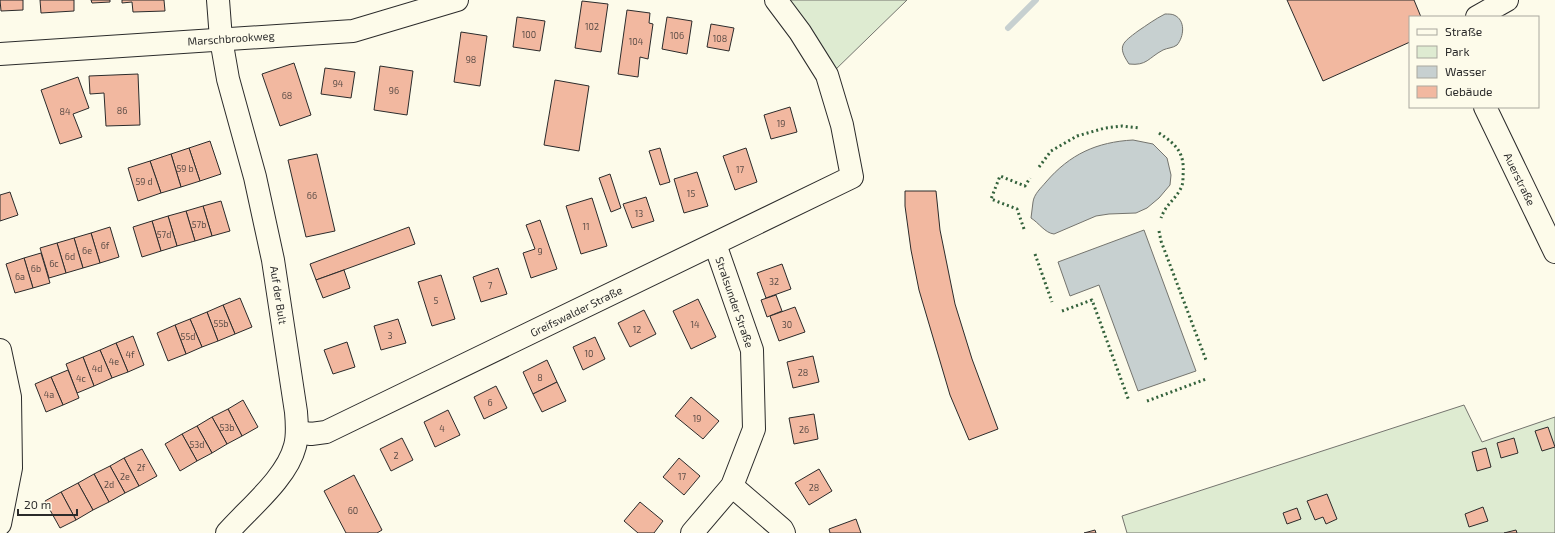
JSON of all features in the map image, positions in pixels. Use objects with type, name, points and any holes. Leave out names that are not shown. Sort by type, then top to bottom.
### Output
[{"type":"street","name":"Auf der Bult","points":[[218,0],[221,38],[228,79],[256,184],[273,260],[296,412],[297,432],[290,461],[282,474],[227,533]]},
{"type":"street","name":"Marschbrookweg","points":[[0,54],[221,38],[353,31],[457,0]]},
{"type":"street","name":"Greifswalder Straße","points":[[297,432],[311,434],[326,432],[852,177],[842,126],[827,75],[800,32],[776,0]]},
{"type":"street","points":[[1478,16],[1507,0]]},
{"type":"street","name":"Auerstraße","points":[[1485,108],[1555,252]]},
{"type":"street","name":"Stralsunder Straße","points":[[692,533],[732,486],[754,429],[752,350],[715,244]]},
{"type":"street","points":[[0,350],[10,397],[11,468],[0,524]]},
{"type":"street","points":[[732,486],[782,529],[784,533]]},
{"type":"green space","points":[[784,0],[907,0],[833,72]]},
{"type":"green space","points":[[1464,405],[1482,442],[1555,417],[1555,533],[1127,533],[1122,516]]},
{"type":"water","points":[[1165,14],[1174,15],[1181,21],[1183,29],[1181,38],[1177,45],[1163,50],[1144,63],[1129,64],[1122,49],[1125,42],[1138,31]]},
{"type":"water","points":[[1133,140],[1153,144],[1167,158],[1171,175],[1170,185],[1159,198],[1147,208],[1136,213],[1096,216],[1054,234],[1045,230],[1031,218],[1033,202],[1036,194],[1055,172],[1065,164],[1085,151],[1096,147],[1108,143]]},
{"type":"water","points":[[1144,230],[1196,371],[1138,391],[1099,285],[1070,296],[1058,262]]},
{"type":"building","points":[[0,0],[23,0],[23,10],[1,11]]},
{"type":"building","points":[[40,0],[74,0],[74,11],[41,13]]},
{"type":"building","points":[[91,0],[110,0],[110,2],[92,3]]},
{"type":"building","points":[[122,0],[164,0],[165,11],[133,12],[132,2],[122,3]]},
{"type":"building","points":[[1287,0],[1414,0],[1421,16],[1409,16],[1409,42],[1323,81]]},
{"type":"building","points":[[582,1],[608,4],[601,52],[575,48]]},
{"type":"building","points":[[627,10],[650,13],[649,23],[653,24],[648,59],[640,57],[638,77],[618,74]]},
{"type":"building","points":[[517,17],[545,21],[540,51],[513,47]]},
{"type":"building","points":[[667,17],[692,21],[687,54],[662,49]]},
{"type":"building","points":[[711,24],[734,28],[729,51],[707,47]]},
{"type":"building","points":[[461,32],[487,36],[480,86],[454,82]]},
{"type":"building","points":[[294,63],[311,115],[280,126],[262,74]]},
{"type":"building","points":[[380,66],[413,71],[407,115],[374,110]]},
{"type":"building","points":[[325,68],[355,72],[351,98],[321,94]]},
{"type":"building","points":[[138,74],[140,125],[106,126],[104,93],[90,94],[89,76]]},
{"type":"building","points":[[78,77],[89,108],[73,114],[82,137],[60,144],[41,90]]},
{"type":"building","points":[[555,80],[589,86],[579,151],[544,145]]},
{"type":"building","points":[[790,107],[797,132],[771,139],[764,115]]},
{"type":"building","points":[[210,141],[221,174],[200,181],[189,148]]},
{"type":"building","points":[[189,148],[200,181],[181,187],[171,154]]},
{"type":"building","points":[[660,148],[670,182],[660,185],[649,151]]},
{"type":"building","points":[[746,148],[757,182],[735,190],[723,156]]},
{"type":"building","points":[[171,154],[181,187],[161,193],[150,161]]},
{"type":"building","points":[[317,154],[335,231],[306,237],[288,160]]},
{"type":"building","points":[[150,161],[161,193],[138,201],[128,168]]},
{"type":"building","points":[[697,172],[708,206],[684,213],[674,179]]},
{"type":"building","points":[[610,174],[621,208],[611,212],[599,178]]},
{"type":"building","points":[[905,191],[936,191],[940,230],[955,304],[972,359],[998,429],[969,440],[950,395],[919,290],[911,250],[905,206]]},
{"type":"building","points":[[10,192],[18,215],[0,221],[0,195]]},
{"type":"building","points":[[646,197],[654,221],[632,228],[623,204]]},
{"type":"building","points":[[592,198],[607,246],[581,254],[566,206]]},
{"type":"building","points":[[221,201],[230,231],[212,236],[203,206]]},
{"type":"building","points":[[203,206],[212,236],[195,241],[186,211]]},
{"type":"building","points":[[186,211],[195,241],[177,246],[168,216]]},
{"type":"building","points":[[168,216],[177,246],[161,251],[152,221]]},
{"type":"building","points":[[540,220],[557,269],[531,278],[523,253],[535,249],[526,225]]},
{"type":"building","points":[[152,221],[161,251],[142,257],[133,227]]},
{"type":"building","points":[[110,227],[119,257],[100,263],[91,233]]},
{"type":"building","points":[[409,227],[415,244],[316,280],[310,264]]},
{"type":"building","points":[[91,233],[100,263],[83,268],[74,238]]},
{"type":"building","points":[[74,238],[83,268],[66,273],[57,243]]},
{"type":"building","points":[[57,243],[66,273],[49,278],[40,248]]},
{"type":"building","points":[[41,253],[50,283],[33,288],[24,258]]},
{"type":"building","points":[[24,258],[33,288],[15,293],[6,264]]},
{"type":"building","points":[[782,264],[791,289],[766,298],[757,273]]},
{"type":"building","points":[[498,268],[507,294],[481,302],[473,277]]},
{"type":"building","points":[[344,270],[350,288],[323,298],[316,280]]},
{"type":"building","points":[[441,275],[455,319],[432,326],[418,282]]},
{"type":"building","points":[[776,295],[782,311],[767,317],[761,300]]},
{"type":"building","points":[[240,298],[252,327],[235,334],[223,305]]},
{"type":"building","points":[[698,299],[716,337],[691,349],[673,311]]},
{"type":"building","points":[[223,305],[235,334],[218,341],[207,312]]},
{"type":"building","points":[[795,307],[805,332],[779,341],[770,316]]},
{"type":"building","points":[[644,310],[656,334],[630,347],[618,323]]},
{"type":"building","points":[[207,312],[218,341],[202,347],[190,319]]},
{"type":"building","points":[[190,319],[202,347],[186,354],[175,325]]},
{"type":"building","points":[[398,319],[406,343],[381,350],[374,326]]},
{"type":"building","points":[[175,325],[186,354],[168,361],[157,333]]},
{"type":"building","points":[[133,336],[144,365],[128,372],[116,343]]},
{"type":"building","points":[[595,337],[605,359],[583,370],[573,347]]},
{"type":"building","points":[[347,342],[355,367],[333,374],[324,350]]},
{"type":"building","points":[[116,343],[128,372],[112,378],[100,350]]},
{"type":"building","points":[[100,350],[112,378],[94,386],[83,357]]},
{"type":"building","points":[[813,356],[819,382],[793,388],[787,362]]},
{"type":"building","points":[[83,357],[94,386],[77,393],[66,364]]},
{"type":"building","points":[[547,360],[557,382],[533,394],[523,372]]},
{"type":"building","points":[[68,370],[79,398],[63,405],[51,377]]},
{"type":"building","points":[[51,377],[63,405],[46,412],[35,384]]},
{"type":"building","points":[[557,382],[566,401],[542,412],[533,394]]},
{"type":"building","points":[[496,386],[507,408],[484,419],[474,397]]},
{"type":"building","points":[[691,397],[719,421],[703,439],[675,416]]},
{"type":"building","points":[[243,400],[258,427],[242,436],[228,409]]},
{"type":"building","points":[[228,409],[242,436],[227,444],[212,417]]},
{"type":"building","points":[[448,410],[460,435],[435,447],[424,422]]},
{"type":"building","points":[[814,414],[818,439],[794,444],[789,418]]},
{"type":"building","points":[[212,417],[227,444],[212,453],[197,426]]},
{"type":"building","points":[[197,426],[212,453],[197,461],[182,434]]},
{"type":"building","points":[[1548,427],[1555,447],[1542,451],[1535,431]]},
{"type":"building","points":[[182,434],[197,461],[180,471],[165,444]]},
{"type":"building","points":[[402,438],[413,460],[391,471],[380,449]]},
{"type":"building","points":[[1514,438],[1518,453],[1501,458],[1497,443]]},
{"type":"building","points":[[1486,448],[1491,467],[1477,471],[1472,452]]},
{"type":"building","points":[[142,449],[157,476],[139,486],[124,458]]},
{"type":"building","points":[[124,458],[139,486],[125,493],[110,466]]},
{"type":"building","points":[[679,458],[700,476],[684,495],[663,477]]},
{"type":"building","points":[[110,466],[125,493],[109,502],[94,474]]},
{"type":"building","points":[[819,469],[832,491],[809,505],[795,483]]},
{"type":"building","points":[[94,474],[109,502],[93,510],[78,483]]},
{"type":"building","points":[[354,475],[382,530],[377,533],[346,533],[324,491]]},
{"type":"building","points":[[78,483],[93,510],[76,520],[61,492]]},
{"type":"building","points":[[61,492],[76,520],[60,528],[45,501]]},
{"type":"building","points":[[1327,494],[1337,519],[1326,524],[1323,517],[1315,520],[1307,501]]},
{"type":"building","points":[[640,502],[663,521],[654,533],[638,533],[624,521]]},
{"type":"building","points":[[1483,507],[1488,521],[1469,527],[1465,514]]},
{"type":"building","points":[[1297,508],[1301,519],[1287,524],[1283,513]]},
{"type":"building","points":[[856,519],[861,533],[830,533],[829,529]]},
{"type":"building","points":[[1095,530],[1096,533],[1084,533]]},
{"type":"building","points":[[1516,530],[1517,533],[1504,533]]},
{"type":"waterway","points":[[1008,28],[1036,0]]},
{"type":"hedge","points":[[1039,167],[1051,151],[1077,136],[1105,128],[1122,126],[1139,128]]},
{"type":"hedge","points":[[1159,133],[1175,146],[1183,161],[1183,182],[1181,188],[1165,209],[1161,218]]},
{"type":"hedge","points":[[1024,229],[1017,209],[991,199],[1000,176],[1025,186],[1030,178]]},
{"type":"hedge","points":[[1159,231],[1161,241],[1206,360]]},
{"type":"hedge","points":[[1035,254],[1052,302]]},
{"type":"hedge","points":[[1062,311],[1092,300],[1129,401]]},
{"type":"hedge","points":[[1147,401],[1206,379]]}]
